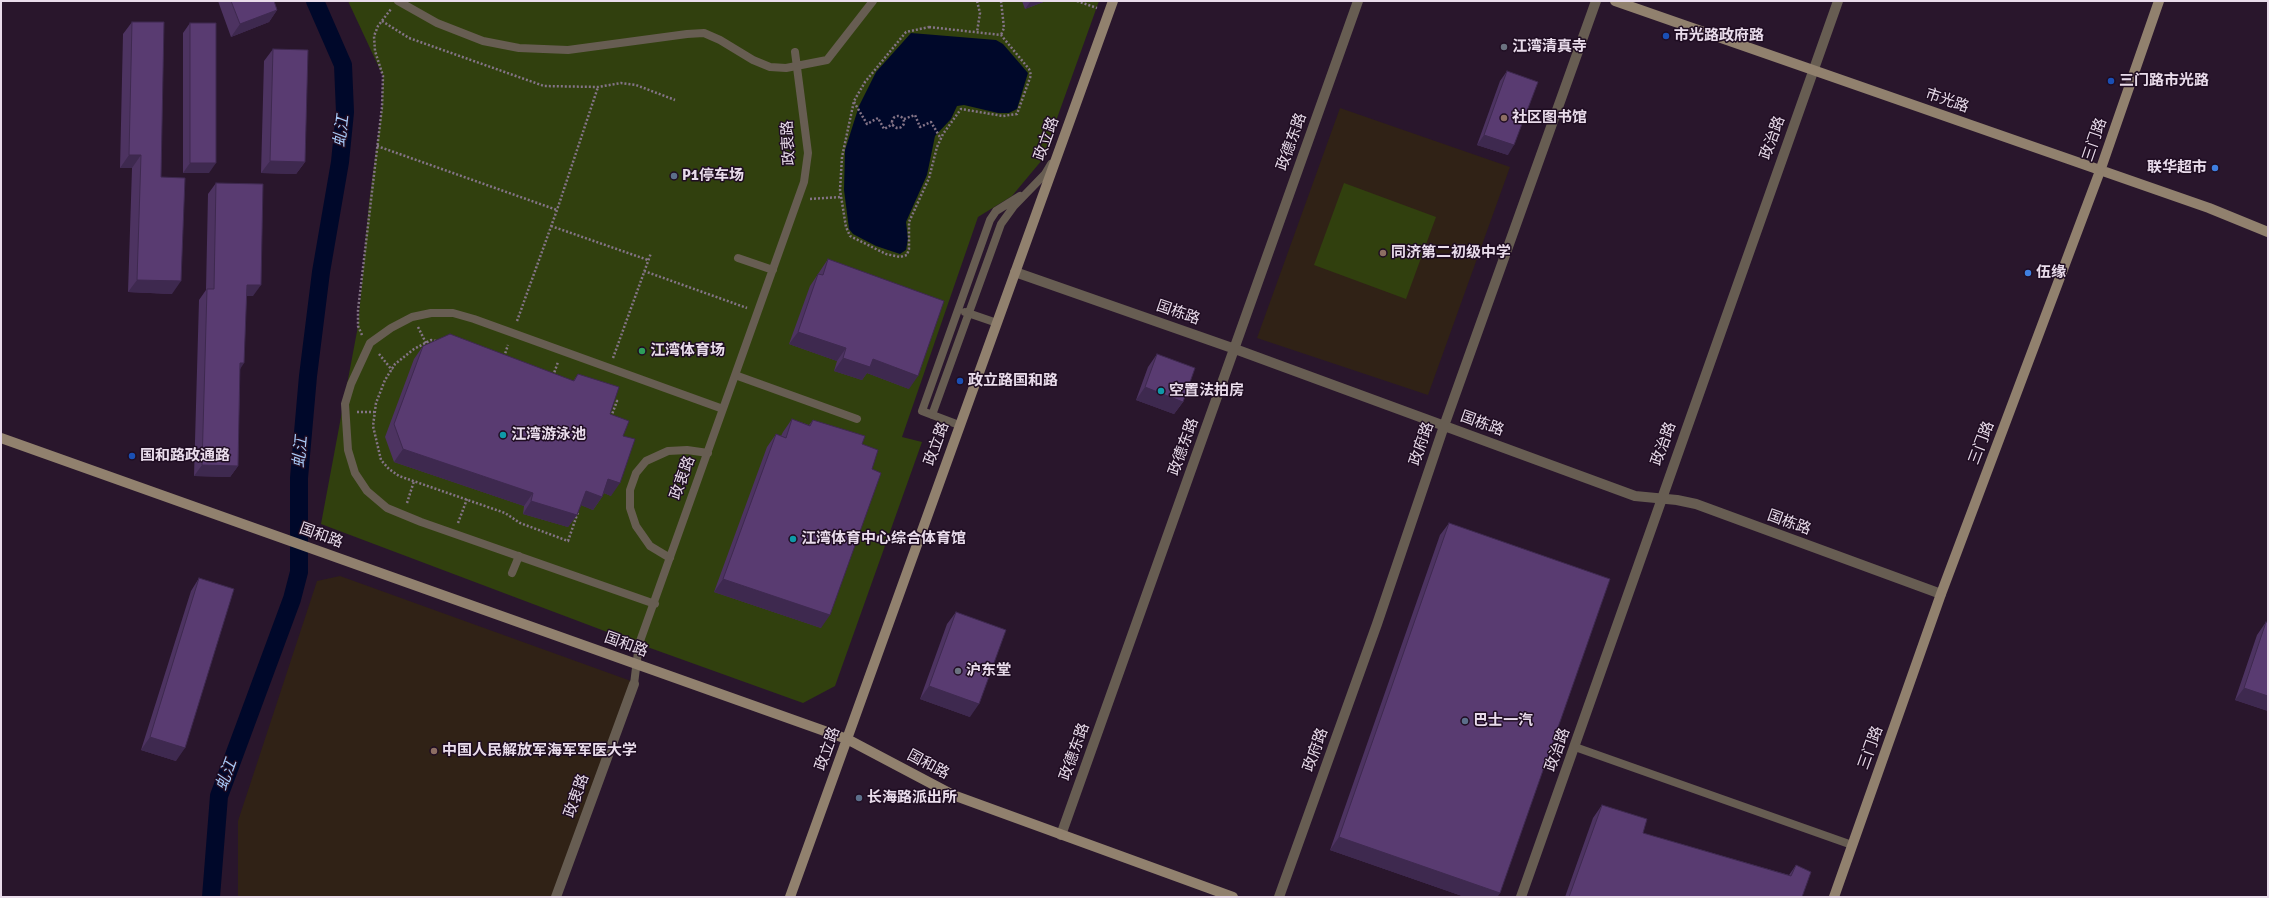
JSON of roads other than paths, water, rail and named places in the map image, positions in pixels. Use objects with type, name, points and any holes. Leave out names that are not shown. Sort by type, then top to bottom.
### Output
[{"type":"street","name":"政立路","points":[[790,897],[1113,1]]},
{"type":"street","name":"政德东路","points":[[1061,835],[1358,1]]},
{"type":"street","name":"政府路","points":[[1279,897],[1377,624],[1444,426],[1596,1]]},
{"type":"street","name":"市光路","points":[[1615,1],[2209,208],[2268,232]]},
{"type":"street","name":"政治路","points":[[1521,897],[1838,1]]},
{"type":"street","name":"三门路","points":[[1834,897],[1941,594],[2100,171],[2159,1]]},
{"type":"street","name":"国栋路","points":[[1015,272],[1235,349],[1635,496],[1661,498],[1696,504],[1941,594]]},
{"type":"street","name":"国和路","points":[[1,438],[847,739],[953,795],[1233,897]]},
{"type":"street","name":"政衷路","points":[[556,897],[634,684]]},
{"type":"lane","points":[[398,1],[444,26],[483,41],[519,48],[568,50],[704,33],[720,40],[753,60],[770,67],[786,68],[827,60],[873,1]]},
{"type":"lane","name":"政衷路","points":[[634,684],[639,644],[655,604],[804,182],[808,153],[795,52]]},
{"type":"lane","points":[[932,415],[1001,224],[1014,206],[1045,174],[1058,153]]},
{"type":"lane","points":[[959,425],[922,411],[990,220],[996,211],[1029,190]]},
{"type":"lane","points":[[738,258],[773,270]]},
{"type":"lane","points":[[959,310],[997,323]]},
{"type":"lane","points":[[655,604],[455,534],[387,508],[367,491],[355,473],[348,450],[345,412],[350,384],[370,343],[391,328],[412,317],[431,313],[460,315],[723,409]]},
{"type":"lane","points":[[735,375],[857,419]]},
{"type":"lane","points":[[670,558],[650,546],[636,526],[630,508],[630,490],[636,473],[646,461],[668,451],[687,450],[708,453]]},
{"type":"lane","points":[[512,573],[519,556]]},
{"type":"lane","points":[[1575,747],[1852,845]]},
{"type":"water","points":[[911,33],[996,40],[1003,44],[1028,73],[1017,109],[1009,113],[998,113],[964,105],[957,106],[951,119],[935,136],[927,175],[906,222],[908,239],[906,250],[900,254],[876,246],[853,234],[849,229],[844,190],[845,150],[859,106],[876,72]]},
{"type":"waterway","name":"虬江","points":[[211,897],[219,796],[292,599],[299,572],[299,478],[308,376],[321,272],[340,162],[345,112],[343,65],[315,1]]},
{"type":"place","name":"市光路政府路","points":[[1666,36]]},
{"type":"place","name":"江湾清真寺","points":[[1504,47]]},
{"type":"place","name":"三门路市光路","points":[[2111,81]]},
{"type":"place","name":"社区图书馆","points":[[1504,118]]},
{"type":"place","name":"联华超市","points":[[2215,168]]},
{"type":"place","name":"P1停车场","points":[[674,176]]},
{"type":"place","name":"同济第二初级中学","points":[[1383,253]]},
{"type":"place","name":"伍缘","points":[[2028,273]]},
{"type":"place","name":"江湾体育场","points":[[642,351]]},
{"type":"place","name":"政立路国和路","points":[[960,381]]},
{"type":"place","name":"空置法拍房","points":[[1161,391]]},
{"type":"place","name":"江湾游泳池","points":[[503,435]]},
{"type":"place","name":"国和路政通路","points":[[132,456]]},
{"type":"place","name":"江湾体育中心综合体育馆","points":[[793,539]]},
{"type":"place","name":"沪东堂","points":[[958,671]]},
{"type":"place","name":"巴士一汽","points":[[1465,721]]},
{"type":"place","name":"中国人民解放军海军军医大学","points":[[434,751]]},
{"type":"place","name":"长海路派出所","points":[[859,798]]}]
